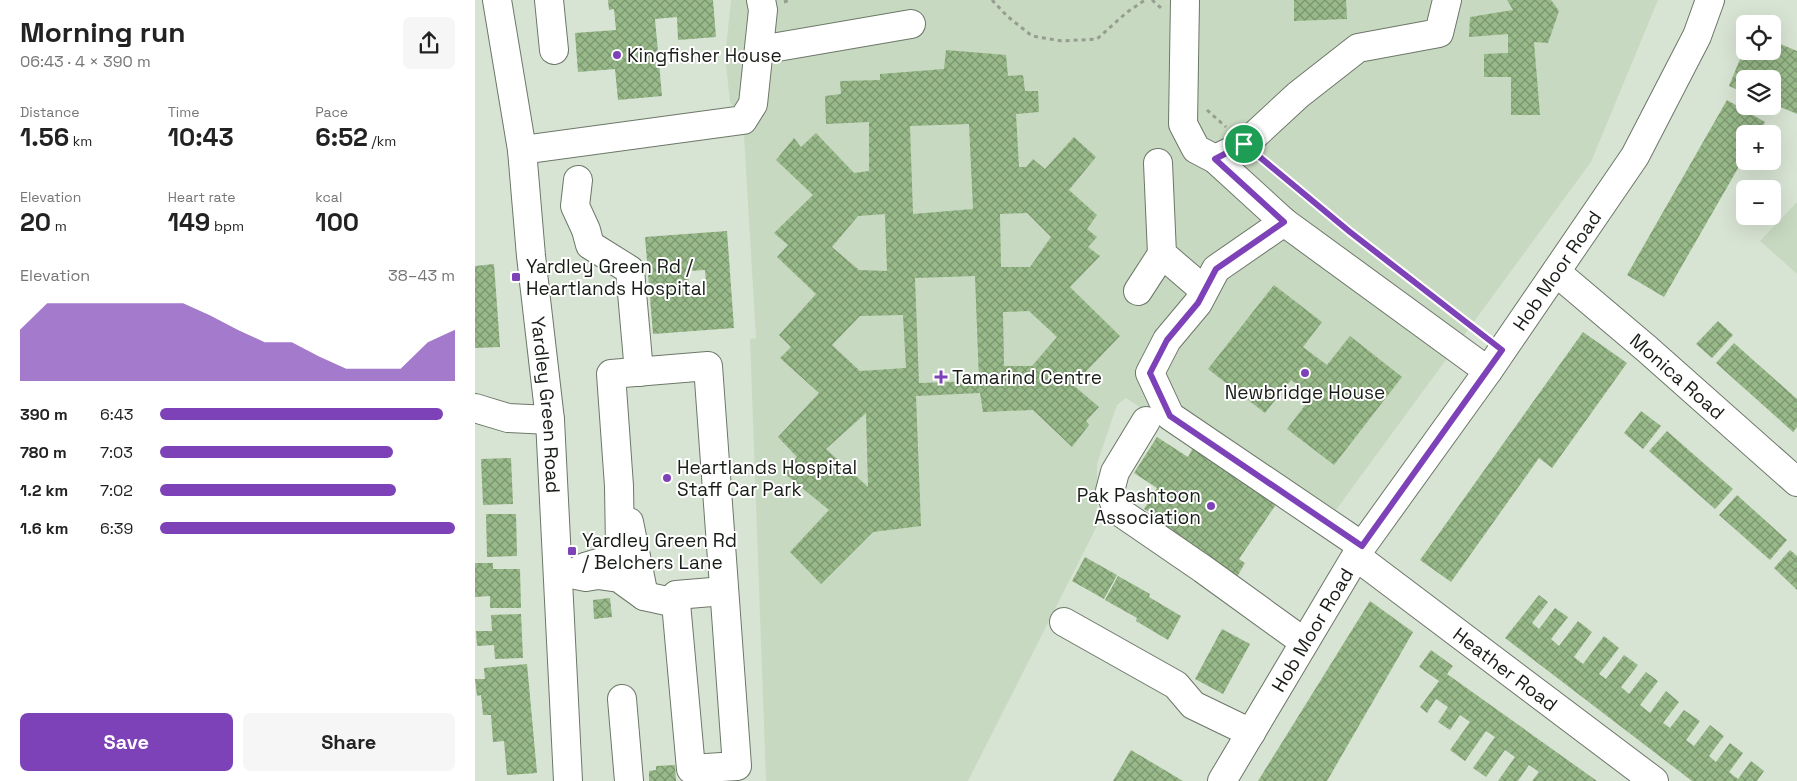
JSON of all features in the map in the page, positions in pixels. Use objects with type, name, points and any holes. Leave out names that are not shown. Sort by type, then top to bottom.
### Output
[{"type":"street","name":"Yardley Green Road","points":[[497,0],[521,150],[550,420],[575,573],[568,781]]},
{"type":"street","points":[[549,0],[554,50]]},
{"type":"street","points":[[1185,0],[1183,124],[1196,148],[1215,159],[1284,222],[1495,361]]},
{"type":"street","points":[[1215,159],[1244,144],[1298,95],[1358,48],[1439,33],[1447,0]]},
{"type":"street","name":"Hob Moor Road","points":[[1222,781],[1303,642],[1359,552],[1495,361],[1635,156],[1697,36],[1710,0]]},
{"type":"street","points":[[521,150],[743,120],[753,104],[762,5]]},
{"type":"street","points":[[759,50],[911,24]]},
{"type":"street","points":[[571,144],[578,180],[575,206],[590,245],[630,270],[639,372]]},
{"type":"street","points":[[1138,290],[1162,254],[1158,163]]},
{"type":"street","points":[[1284,222],[1216,269],[1198,303],[1167,340],[1150,373],[1158,418],[1115,472],[1111,491],[1117,510],[1203,569],[1303,642]]},
{"type":"street","points":[[1162,254],[1204,290]]},
{"type":"street","name":"Monica Road","points":[[1556,272],[1647,349],[1797,482]]},
{"type":"street","points":[[708,366],[737,766],[691,768],[676,603],[644,596],[619,578],[575,573],[613,559],[620,548],[619,486],[611,374],[708,366]]},
{"type":"street","points":[[475,408],[508,418],[529,421],[550,420]]},
{"type":"street","name":"Heather Road","points":[[1158,418],[1359,552],[1654,781]]},
{"type":"street","points":[[619,486],[627,509],[644,596]]},
{"type":"street","points":[[676,595],[724,591]]},
{"type":"street","points":[[1064,622],[1176,685],[1193,705],[1251,733]]},
{"type":"street","points":[[622,699],[629,781]]},
{"type":"path","points":[[762,5],[791,0]]},
{"type":"path","points":[[992,0],[1007,16],[1032,36],[1062,42],[1097,39],[1125,12],[1145,0]]},
{"type":"path","points":[[1152,0],[1185,28]]},
{"type":"path","points":[[1203,106],[1244,144],[1350,232],[1495,361]]},
{"type":"shaded area","name":"Tamarind Centre","points":[[731,0],[1658,0],[1591,162],[1322,529],[1126,398],[1117,405],[1097,464],[1097,526],[968,781],[766,781],[750,339],[756,338],[743,120],[730,102],[725,57]]},
{"type":"shaded area","points":[[1797,202],[1797,274],[1760,241],[1775,225],[1781,225],[1781,219]]},
{"type":"building","name":"Kingfisher House","points":[[608,0],[713,0],[716,37],[678,40],[677,17],[655,19],[662,96],[618,100],[615,69],[578,72],[575,33],[616,30],[614,9],[609,10]]},
{"type":"building","points":[[1294,0],[1346,0],[1347,19],[1294,21]]},
{"type":"building","points":[[1507,0],[1551,0],[1559,11],[1548,43],[1534,42],[1540,115],[1511,115],[1511,77],[1484,77],[1484,54],[1508,53],[1508,34],[1469,37],[1470,17],[1513,10]]},
{"type":"building","points":[[1781,44],[1797,51],[1797,114],[1781,107],[1781,70],[1736,70],[1736,89],[1729,86],[1740,60],[1781,60]]},
{"type":"building","points":[[946,50],[1006,55],[1008,76],[1023,75],[1025,91],[1038,91],[1039,112],[1016,114],[1019,167],[1026,167],[1033,159],[1045,169],[1074,137],[1096,157],[1069,190],[1097,215],[1087,229],[1097,237],[1088,247],[1100,256],[1070,287],[1120,336],[1073,385],[1099,407],[1086,421],[1089,425],[1072,447],[1033,410],[983,412],[980,393],[916,396],[921,526],[873,532],[821,584],[790,552],[829,510],[784,473],[797,457],[778,437],[819,393],[780,358],[791,347],[779,335],[816,294],[777,257],[788,245],[774,233],[813,195],[776,160],[794,138],[801,147],[816,133],[854,173],[869,171],[869,122],[826,124],[825,96],[841,94],[840,81],[880,80],[880,74],[944,69]],"holes":[[[969,124],[973,209],[913,214],[910,126]],[[1027,213],[1051,237],[1030,267],[1001,267],[1000,214]],[[885,214],[887,271],[859,270],[832,247],[858,216]],[[975,276],[979,381],[919,383],[915,278]],[[1029,311],[1057,337],[1032,366],[1004,366],[1003,312]],[[903,315],[906,368],[860,371],[832,345],[860,316]],[[866,413],[868,487],[826,449]]]},
{"type":"building","points":[[1727,100],[1736,105],[1736,115],[1753,115],[1765,122],[1763,125],[1736,125],[1737,170],[1664,297],[1627,275]]},
{"type":"building","points":[[727,231],[734,328],[653,334],[645,237]],"holes":[[[705,270],[707,295],[690,296],[688,271]]]},
{"type":"building","points":[[494,264],[500,347],[475,348],[475,266]]},
{"type":"building","name":"Newbridge House","points":[[1274,285],[1322,322],[1303,347],[1327,365],[1350,336],[1402,377],[1334,465],[1287,429],[1312,396],[1291,380],[1265,413],[1208,369]]},
{"type":"building","points":[[1718,321],[1733,335],[1712,358],[1696,344]]},
{"type":"building","points":[[1583,332],[1627,363],[1552,468],[1539,458],[1451,582],[1420,560]]},
{"type":"building","points":[[1734,343],[1797,399],[1797,427],[1793,432],[1716,363]]},
{"type":"building","points":[[1641,411],[1661,426],[1643,449],[1624,433]]},
{"type":"building","points":[[1667,431],[1733,489],[1715,509],[1649,451]]},
{"type":"building","name":"Pak Pashtoon Association","points":[[1157,437],[1188,457],[1194,446],[1277,503],[1239,559],[1245,563],[1237,577],[1153,522],[1156,516],[1144,509],[1157,488],[1134,473]]},
{"type":"building","points":[[511,458],[513,504],[483,505],[481,459]]},
{"type":"building","points":[[1737,495],[1787,540],[1770,560],[1719,515]]},
{"type":"building","points":[[486,514],[516,514],[517,556],[487,557]]},
{"type":"building","points":[[1790,550],[1797,556],[1797,590],[1774,568]]},
{"type":"building","points":[[1085,557],[1117,575],[1104,599],[1072,581]]},
{"type":"building","points":[[475,563],[493,563],[493,569],[520,569],[521,608],[490,608],[490,596],[475,597]]},
{"type":"building","points":[[1118,576],[1150,594],[1149,597],[1181,616],[1168,640],[1136,621],[1137,618],[1105,600]]},
{"type":"building","points":[[1539,595],[1548,602],[1532,623],[1539,629],[1555,608],[1568,617],[1551,639],[1559,646],[1578,621],[1592,632],[1574,657],[1583,664],[1604,636],[1619,648],[1599,674],[1606,679],[1624,655],[1638,665],[1621,687],[1629,694],[1646,672],[1658,681],[1640,705],[1650,713],[1666,691],[1679,702],[1663,723],[1670,728],[1684,710],[1700,721],[1686,740],[1694,746],[1710,725],[1724,736],[1709,756],[1716,762],[1730,743],[1743,753],[1729,772],[1738,779],[1751,761],[1764,771],[1757,781],[1692,781],[1505,638]]},
{"type":"building","points":[[610,598],[612,617],[594,619],[593,600]]},
{"type":"building","points":[[1370,601],[1413,632],[1327,781],[1258,781]]},
{"type":"building","points":[[521,614],[523,658],[495,659],[494,645],[477,646],[476,631],[492,631],[491,615]]},
{"type":"building","points":[[1222,629],[1250,644],[1223,694],[1195,679]]},
{"type":"building","points":[[1431,650],[1453,666],[1447,674],[1597,781],[1532,781],[1539,772],[1529,765],[1518,781],[1498,781],[1515,757],[1505,750],[1486,777],[1473,768],[1495,737],[1486,731],[1465,761],[1450,750],[1470,722],[1460,715],[1450,730],[1438,722],[1448,707],[1436,699],[1427,713],[1420,707],[1439,681],[1419,667]]},
{"type":"building","points":[[527,664],[537,773],[507,775],[504,741],[493,742],[491,715],[483,715],[481,695],[477,696],[475,679],[485,679],[484,668]]},
{"type":"building","points":[[1131,750],[1183,781],[1113,781]]},
{"type":"building","points":[[675,765],[676,781],[649,781],[649,771],[656,770],[656,766]]},
{"type":"place","name":"Kingfisher House","points":[[617,55]]},
{"type":"place","name":"Yardley Green Rd / Heartlands Hospital","points":[[516,277]]},
{"type":"place","name":"Newbridge House","points":[[1305,373]]},
{"type":"place","name":"Tamarind Centre","points":[[941,377]]},
{"type":"place","name":"Heartlands Hospital Staff Car Park","points":[[667,478]]},
{"type":"place","name":"Pak Pashtoon Association","points":[[1211,506]]},
{"type":"place","name":"Yardley Green Rd / Belchers Lane","points":[[572,551]]},
{"type":"route","points":[[1244,144],[1350,232],[1502,350],[1362,546],[1170,416],[1150,373],[1167,340],[1198,303],[1216,269],[1284,222],[1215,159],[1244,144]]}]
